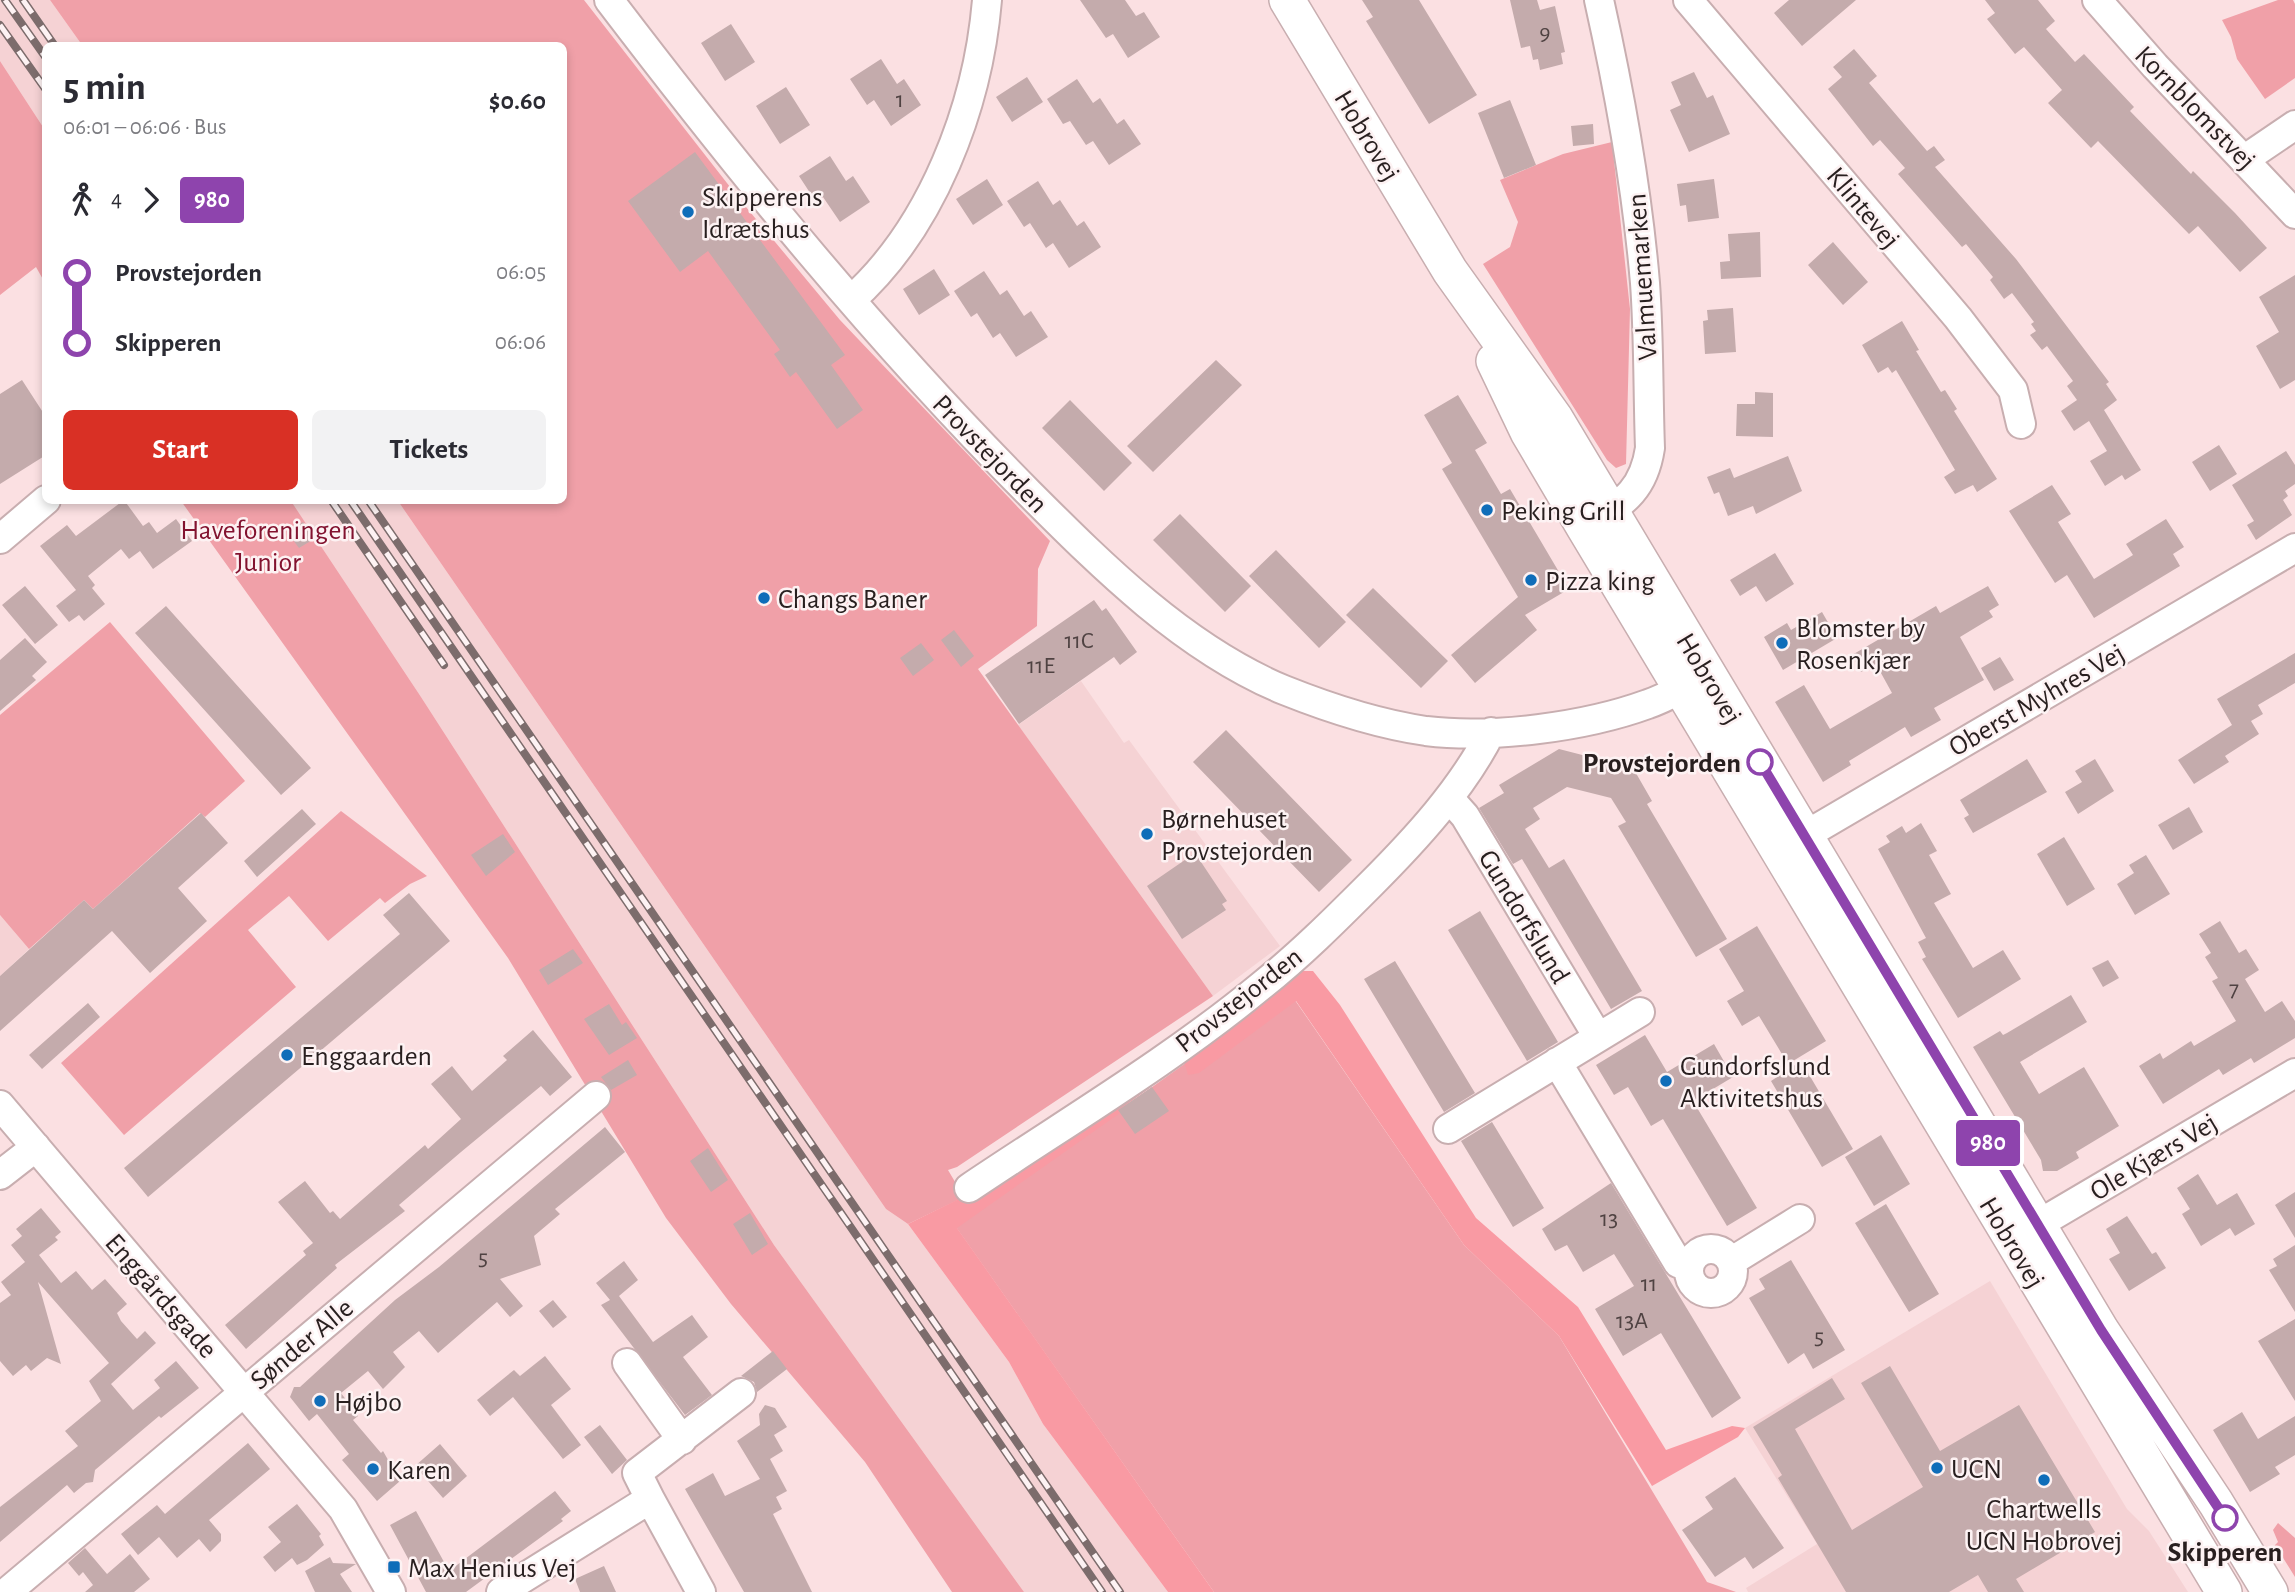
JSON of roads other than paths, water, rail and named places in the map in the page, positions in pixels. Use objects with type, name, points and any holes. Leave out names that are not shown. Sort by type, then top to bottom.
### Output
[{"type":"main road","name":"Hobrovej","points":[[1287,0],[1450,271],[1528,432],[1597,519],[2024,1233],[2224,1592]]},
{"type":"main road","name":"Hobrovej","points":[[2024,1233],[2101,1330],[2216,1503],[2270,1592]]},
{"type":"street","name":"Provstejorden","points":[[609,0],[703,123],[850,300],[938,400],[1083,547],[1175,625],[1227,659],[1280,688],[1342,712],[1426,731],[1491,732],[1578,722],[1627,711],[1694,682]]},
{"type":"street","points":[[850,300],[887,266],[921,212],[945,162],[974,77],[987,0]]},
{"type":"street","name":"Valmuemarken","points":[[1597,519],[1636,489],[1646,473],[1650,448],[1645,285],[1636,194],[1618,82],[1599,0]]},
{"type":"street","name":"Klintevej","points":[[1688,0],[1958,318],[2012,390],[2021,424]]},
{"type":"street","name":"Kornblomstvej","points":[[2097,0],[2155,66],[2295,214]]},
{"type":"street","points":[[2245,159],[2295,125]]},
{"type":"street","points":[[0,539],[42,503]]},
{"type":"street","name":"Oberst Myhres Vej","points":[[1791,843],[2295,548]]},
{"type":"street","name":"Provstejorden","points":[[969,1188],[1184,1043],[1261,986],[1394,861],[1449,797],[1478,758],[1491,732]]},
{"type":"street","name":"Gundorfslund","points":[[1449,797],[1465,816],[1598,1038]]},
{"type":"street","points":[[1448,1129],[1640,1012]]},
{"type":"street","points":[[1557,1062],[1678,1263],[1689,1266],[1696,1254],[1709,1249],[1722,1251],[1732,1261],[1800,1219]]},
{"type":"street","name":"Ole Kjærs Vej","points":[[2024,1233],[2295,1073]]},
{"type":"street","name":"Sønder Alle","points":[[7,1592],[596,1096]]},
{"type":"street","name":"Enggårdsgade","points":[[0,1105],[344,1508],[391,1592]]},
{"type":"street","points":[[0,1175],[36,1147]]},
{"type":"street","points":[[627,1363],[682,1440]]},
{"type":"street","points":[[701,1592],[637,1472],[741,1393]]},
{"type":"street","points":[[501,1592],[650,1499]]},
{"type":"railway","points":[[5,0],[42,52]]},
{"type":"railway","points":[[23,0],[52,42]]},
{"type":"railway","points":[[0,25],[42,84]]},
{"type":"railway","points":[[334,504],[444,665]]},
{"type":"railway","points":[[353,504],[1102,1592]]},
{"type":"railway","points":[[371,504],[1120,1592]]},
{"type":"place","name":"Skipperens Idrætshus","points":[[688,212]]},
{"type":"place","name":"Peking Grill","points":[[1487,510]]},
{"type":"place","name":"Pizza king","points":[[1531,580]]},
{"type":"place","name":"Changs Baner","points":[[764,598]]},
{"type":"place","name":"Blomster by Rosenkjær","points":[[1782,643]]},
{"type":"place","name":"Provstejorden","points":[[1760,762]]},
{"type":"place","name":"Børnehuset Provstejorden","points":[[1147,834]]},
{"type":"place","name":"Enggaarden","points":[[287,1055]]},
{"type":"place","name":"Gundorfslund Aktivitetshus","points":[[1666,1081]]},
{"type":"place","name":"Højbo","points":[[320,1401]]},
{"type":"place","name":"UCN","points":[[1937,1468]]},
{"type":"place","name":"Karen","points":[[373,1469]]},
{"type":"place","name":"Chartwells UCN Hobrovej","points":[[2044,1480]]},
{"type":"place","name":"Skipperen","points":[[2225,1518]]},
{"type":"place","name":"Max Henius Vej","points":[[394,1567]]},
{"type":"park label","name":"Haveforeningen Junior","points":[[268,545]]}]
